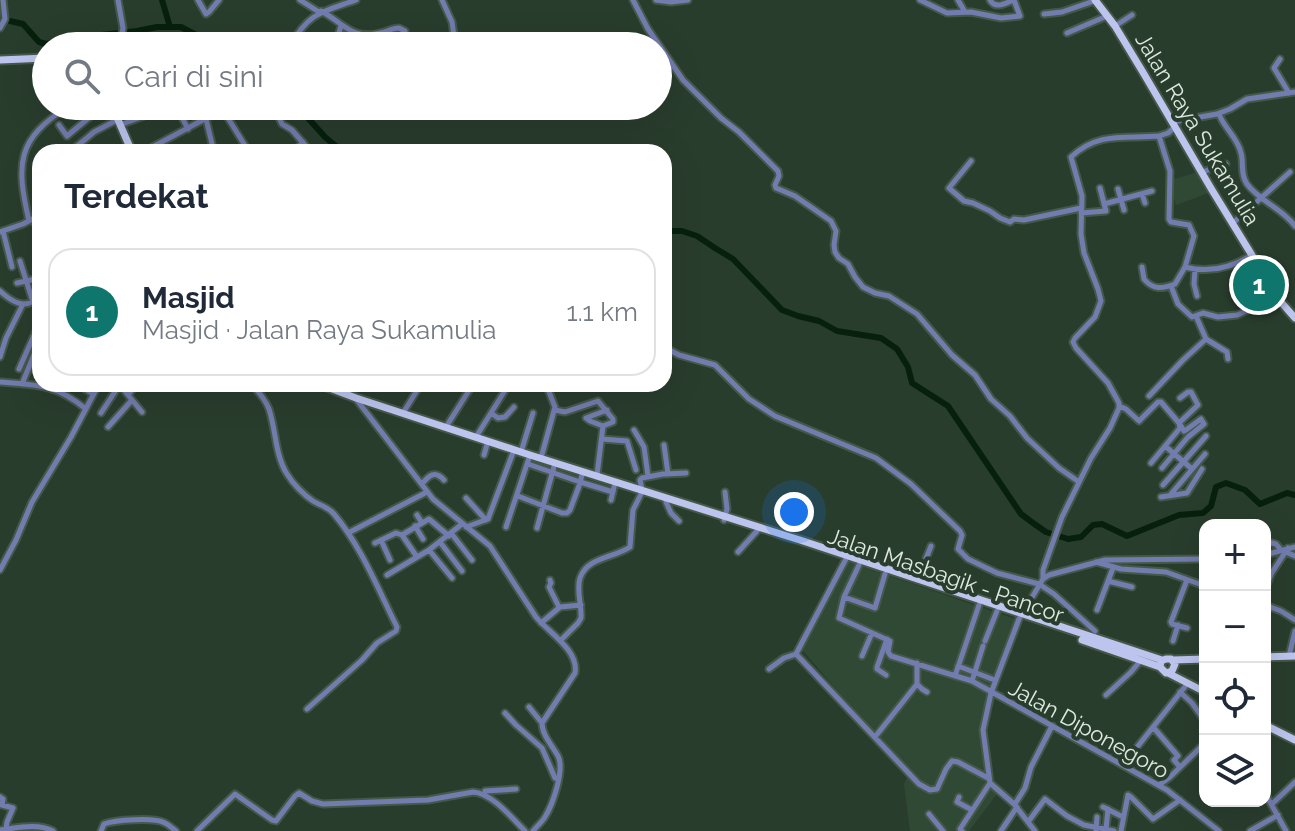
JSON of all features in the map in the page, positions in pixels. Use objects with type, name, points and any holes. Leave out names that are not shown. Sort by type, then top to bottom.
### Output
[{"type":"main road","name":"Jalan Raya Sukamulia","points":[[1096,0],[1115,26],[1278,297],[1295,318]]},
{"type":"main road","points":[[0,60],[32,59]]},
{"type":"main road","points":[[117,120],[128,144]]},
{"type":"main road","name":"Jalan Masbagik - Pancor","points":[[340,392],[597,476],[666,502],[779,536]]},
{"type":"main road","name":"Jalan Masbagik - Pancor","points":[[641,492],[917,580],[1141,660],[1161,664]]},
{"type":"main road","name":"Jalan Masbagik - Pancor","points":[[846,558],[885,574],[1161,664]]},
{"type":"main road","points":[[1271,657],[1292,656]]},
{"type":"main road","points":[[1199,659],[1168,658],[1161,664],[1164,672],[1199,689]]},
{"type":"main road","points":[[1168,673],[1174,668],[1173,660]]},
{"type":"main road","points":[[1271,728],[1295,740]]},
{"type":"street","points":[[0,28],[5,19],[3,0]]},
{"type":"street","points":[[118,0],[122,32]]},
{"type":"street","points":[[198,0],[206,14],[219,0]]},
{"type":"street","points":[[300,0],[336,20],[350,32]]},
{"type":"street","points":[[299,32],[320,12],[356,0]]},
{"type":"street","points":[[442,0],[453,32]]},
{"type":"street","points":[[633,0],[650,32]]},
{"type":"street","points":[[656,0],[688,0]]},
{"type":"street","points":[[920,0],[947,13],[1019,17],[1014,0],[995,5],[990,0]]},
{"type":"street","points":[[958,0],[965,12]]},
{"type":"street","points":[[1044,14],[1062,12],[1096,0]]},
{"type":"street","points":[[1115,26],[1132,15]]},
{"type":"street","points":[[1067,33],[1107,16]]},
{"type":"street","points":[[339,32],[341,26]]},
{"type":"street","points":[[384,32],[393,28],[405,32]]},
{"type":"street","points":[[960,830],[989,781],[983,730],[991,693],[1020,617],[1041,581],[1058,529],[1091,458],[1117,416],[1119,406],[1106,380],[1073,342],[1096,314],[1101,301],[1084,253],[1082,196],[1071,159],[1107,137],[1159,136],[1168,133],[1174,124],[1219,114],[1247,99],[1292,93],[1274,69],[1280,59]]},
{"type":"street","points":[[672,64],[711,109],[778,171],[776,188],[819,211],[835,225],[834,248],[837,256],[848,264],[863,287],[889,296],[917,314],[952,355],[975,375],[991,399],[1010,416],[1027,438],[1079,482]]},
{"type":"street","points":[[1219,114],[1240,148],[1246,181],[1295,226]]},
{"type":"street","points":[[12,267],[2,232],[31,220],[22,186],[25,148],[49,120]]},
{"type":"street","points":[[59,125],[67,136],[86,120]]},
{"type":"street","points":[[80,144],[94,132],[128,120]]},
{"type":"street","points":[[183,120],[188,129]]},
{"type":"street","points":[[159,144],[204,120]]},
{"type":"street","points":[[208,120],[213,144]]},
{"type":"street","points":[[232,120],[245,144]]},
{"type":"street","points":[[280,120],[302,143]]},
{"type":"street","points":[[1142,267],[1144,279],[1152,286],[1158,288],[1177,283],[1194,235],[1189,225],[1169,219],[1170,171],[1159,136]]},
{"type":"street","points":[[971,161],[949,188],[964,201],[985,208],[1008,222],[1081,211],[1105,212],[1100,188]]},
{"type":"street","points":[[1202,172],[1226,164]]},
{"type":"street","points":[[1233,223],[1290,172]]},
{"type":"street","points":[[1118,189],[1124,210]]},
{"type":"street","points":[[1104,204],[1152,191]]},
{"type":"street","points":[[1142,194],[1145,203]]},
{"type":"street","points":[[1185,267],[1206,271],[1228,266],[1252,255]]},
{"type":"street","points":[[20,261],[32,299]]},
{"type":"street","points":[[1195,270],[1197,296]]},
{"type":"street","points":[[17,283],[32,280]]},
{"type":"street","points":[[1171,286],[1178,304],[1192,317],[1203,313],[1218,317],[1237,315],[1278,297]]},
{"type":"street","points":[[0,291],[13,302],[32,302]]},
{"type":"street","points":[[0,357],[23,304]]},
{"type":"street","points":[[1196,316],[1206,339],[1227,352],[1228,359]]},
{"type":"street","points":[[1149,396],[1206,339]]},
{"type":"street","points":[[19,369],[32,340]]},
{"type":"street","points":[[672,351],[715,365],[749,399],[775,416],[876,458],[911,484],[960,531],[962,535],[958,549],[963,556],[997,573],[1041,581],[1095,631]]},
{"type":"street","points":[[22,384],[32,360]]},
{"type":"street","points":[[0,382],[32,384]]},
{"type":"street","points":[[61,392],[86,409]]},
{"type":"street","points":[[0,570],[32,502],[94,392]]},
{"type":"street","points":[[101,413],[115,392]]},
{"type":"street","points":[[126,392],[142,412]]},
{"type":"street","points":[[108,427],[133,392]]},
{"type":"street","points":[[258,392],[269,409],[287,474],[306,496],[328,507],[348,533],[397,629],[377,643],[307,709]]},
{"type":"street","points":[[403,413],[416,392]]},
{"type":"street","points":[[446,427],[468,392]]},
{"type":"street","points":[[476,437],[504,392]]},
{"type":"street","points":[[541,458],[555,410],[549,392]]},
{"type":"street","points":[[1151,463],[1198,405],[1191,392],[1180,398]]},
{"type":"street","points":[[356,398],[437,503],[488,543],[541,623],[561,640],[577,669],[542,723],[542,731],[560,760],[558,779],[547,813],[533,831]]},
{"type":"street","points":[[555,410],[565,412],[597,401],[607,410],[614,421],[603,426],[586,418],[607,410]]},
{"type":"street","points":[[1119,406],[1139,421],[1161,402],[1184,431],[1201,419],[1204,424],[1191,434],[1162,468]]},
{"type":"street","points":[[491,413],[502,418],[510,414],[514,407]]},
{"type":"street","points":[[476,534],[491,514],[533,413]]},
{"type":"street","points":[[597,476],[603,426]]},
{"type":"street","points":[[634,430],[644,447],[648,476]]},
{"type":"street","points":[[1163,485],[1206,436]]},
{"type":"street","points":[[602,439],[627,441],[636,470]]},
{"type":"street","points":[[484,455],[488,441]]},
{"type":"street","points":[[664,445],[668,474]]},
{"type":"street","points":[[1165,446],[1192,469]]},
{"type":"street","points":[[1170,494],[1205,454]]},
{"type":"street","points":[[506,527],[530,455]]},
{"type":"street","points":[[537,528],[555,463]]},
{"type":"street","points":[[528,464],[613,492]]},
{"type":"street","points":[[1161,497],[1189,491],[1202,469]]},
{"type":"street","points":[[518,496],[562,513],[569,512],[583,472]]},
{"type":"street","points":[[561,640],[580,621],[579,583],[585,571],[597,560],[630,547],[633,510],[641,492],[640,480],[648,476],[686,473]]},
{"type":"street","points":[[422,484],[431,475],[439,475],[444,480]]},
{"type":"street","points":[[611,500],[615,483]]},
{"type":"street","points":[[348,533],[427,492]]},
{"type":"street","points":[[724,518],[727,511],[725,492]]},
{"type":"street","points":[[466,498],[484,521]]},
{"type":"street","points":[[666,502],[679,521]]},
{"type":"street","points":[[417,515],[423,539]]},
{"type":"street","points":[[402,535],[430,519],[450,534],[472,560]]},
{"type":"street","points":[[387,575],[464,525],[484,521]]},
{"type":"street","points":[[738,552],[757,531]]},
{"type":"street","points":[[390,560],[378,542],[397,532],[417,557]]},
{"type":"street","points":[[440,542],[462,571]]},
{"type":"street","points":[[917,580],[931,546]]},
{"type":"street","points":[[1271,574],[1287,549],[1295,556]]},
{"type":"street","points":[[429,550],[452,578]]},
{"type":"street","points":[[769,669],[796,654],[846,558]]},
{"type":"street","points":[[1041,581],[1049,575],[1108,560],[1199,559]]},
{"type":"street","points":[[1095,562],[1113,568],[1162,572],[1199,584]]},
{"type":"street","points":[[859,565],[844,597],[839,618],[887,639],[877,667],[886,675]]},
{"type":"street","points":[[1097,610],[1113,568]]},
{"type":"street","points":[[844,597],[875,608],[885,574]]},
{"type":"street","points":[[550,580],[549,587],[559,607]]},
{"type":"street","points":[[1187,580],[1171,622],[1187,628]]},
{"type":"street","points":[[1108,581],[1132,587]]},
{"type":"street","points":[[541,623],[559,607],[581,605]]},
{"type":"street","points":[[955,676],[979,605]]},
{"type":"street","points":[[1271,607],[1295,620]]},
{"type":"street","points":[[972,681],[997,611]]},
{"type":"street","points":[[1173,641],[1178,625]]},
{"type":"street","points":[[1292,656],[1295,631]]},
{"type":"street","points":[[862,656],[872,633]]},
{"type":"street","name":"Jalan Diponegoro","points":[[887,639],[891,642],[888,652],[891,656],[972,681],[1159,785],[1219,831]]},
{"type":"street","points":[[796,654],[914,780],[930,790],[937,789],[952,761],[989,781],[1016,806],[1035,831]]},
{"type":"street","points":[[1106,695],[1141,660]]},
{"type":"street","points":[[875,737],[917,684],[917,663]]},
{"type":"street","points":[[958,666],[992,679]]},
{"type":"street","points":[[1121,764],[1188,683]]},
{"type":"street","points":[[917,684],[927,692]]},
{"type":"street","points":[[1180,692],[1199,713]]},
{"type":"street","points":[[529,707],[542,723]]},
{"type":"street","points":[[505,713],[542,748],[558,779]]},
{"type":"street","points":[[1001,831],[1025,788],[1033,762],[1052,726]]},
{"type":"street","points":[[1153,727],[1178,756],[1174,760],[1180,767]]},
{"type":"street","points":[[1159,785],[1199,749]]},
{"type":"street","points":[[1286,831],[1272,804],[1295,782]]},
{"type":"street","points":[[485,792],[488,783]]},
{"type":"street","points":[[197,831],[234,794],[276,821],[299,793],[320,804],[420,801],[516,789]]},
{"type":"street","points":[[485,792],[525,831]]},
{"type":"street","points":[[1121,831],[1128,795],[1152,819],[1180,800]]},
{"type":"street","points":[[0,797],[3,799],[2,805],[13,808],[3,829]]},
{"type":"street","points":[[959,797],[958,802],[972,810]]},
{"type":"street","points":[[1028,822],[1045,799],[1076,822],[1114,831]]},
{"type":"street","points":[[1106,829],[1106,808],[1123,817]]},
{"type":"street","points":[[929,814],[943,831]]},
{"type":"street","points":[[1250,831],[1278,815]]},
{"type":"street","points":[[1096,829],[1097,817]]},
{"type":"street","points":[[101,831],[104,824],[111,822],[162,821],[176,831]]},
{"type":"street","points":[[3,829],[43,827],[53,831]]},
{"type":"shaded area","points":[[1197,172],[1209,193],[1176,205],[1169,181]]},
{"type":"shaded area","points":[[846,561],[1015,619],[981,729],[984,783],[997,794],[969,831],[910,831],[904,784],[908,775],[801,648]]},
{"type":"waterway","points":[[162,0],[170,27]]},
{"type":"waterway","points":[[10,21],[23,24],[32,34]]},
{"type":"waterway","points":[[128,32],[157,27],[181,27],[191,32]]},
{"type":"waterway","points":[[310,120],[333,144]]},
{"type":"waterway","points":[[672,231],[697,236],[733,259],[782,310],[819,321],[837,331],[881,338],[897,349],[908,367],[912,383],[948,406],[1021,514],[1046,532],[1068,539],[1081,537],[1093,525],[1102,524],[1127,536],[1179,515],[1203,513],[1211,506],[1216,487],[1226,483],[1245,490],[1260,504],[1287,493],[1295,495]]},
{"type":"place","name":"Masjid","points":[[1259,285]]}]
